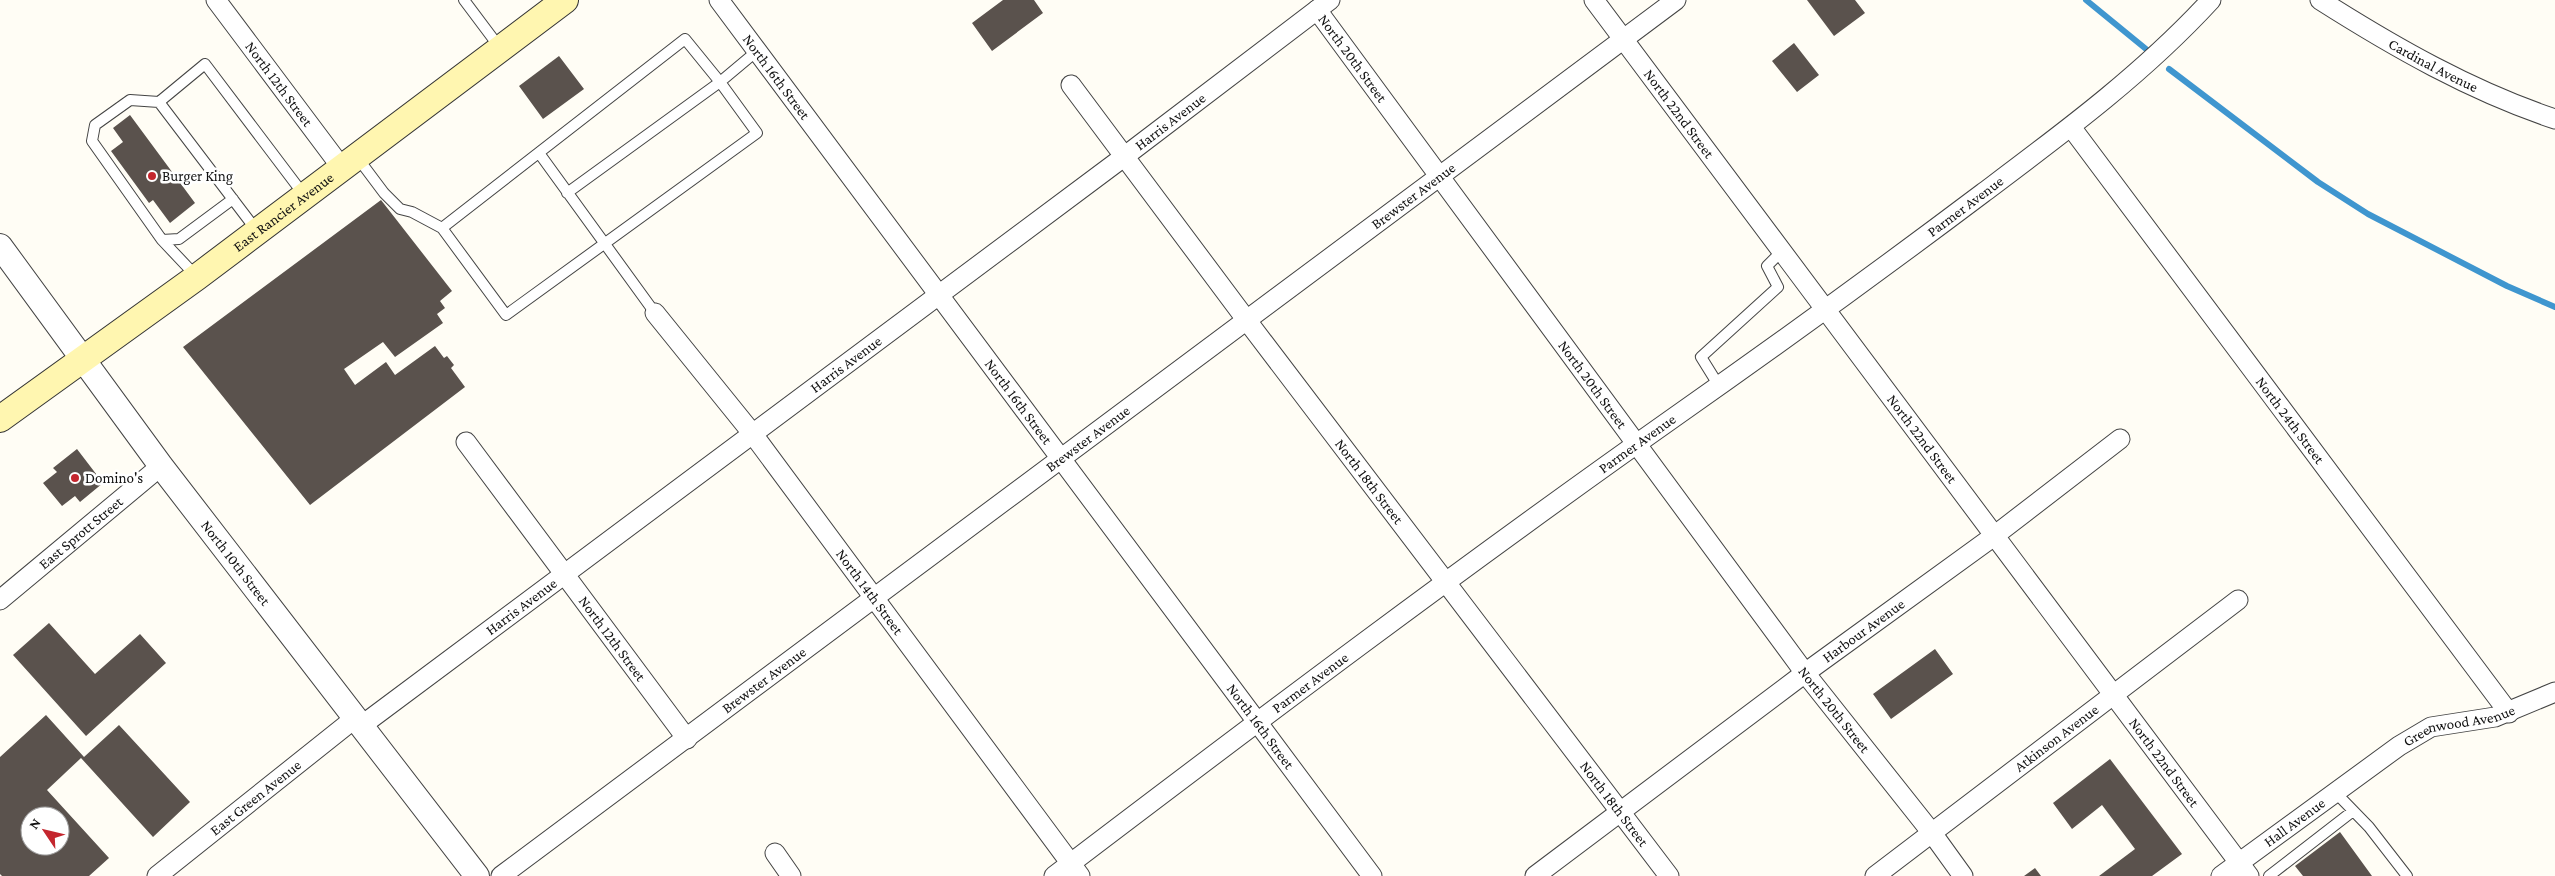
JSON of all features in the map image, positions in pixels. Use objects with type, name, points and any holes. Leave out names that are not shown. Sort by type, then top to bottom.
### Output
[{"type":"main road","name":"East Rancier Avenue","points":[[0,419],[198,277],[565,0]]},
{"type":"street","name":"North 12th Street","points":[[216,0],[350,163]]},
{"type":"street","name":"North 16th Street","points":[[719,0],[1372,876]]},
{"type":"street","name":"North 22nd Street","points":[[1594,0],[2244,869]]},
{"type":"street","name":"Brewster Avenue","points":[[502,876],[1248,322],[1438,177],[1676,0]]},
{"type":"street","name":"Parmer Avenue","points":[[1054,876],[1075,870],[1257,721],[1637,444],[1827,310],[2071,126],[2144,68],[2211,0]]},
{"type":"street","name":"Cardinal Avenue","points":[[2320,0],[2384,40],[2452,77],[2511,104],[2555,119]]},
{"type":"street","name":"Harris Avenue","points":[[357,722],[565,574],[1324,5]]},
{"type":"street","name":"North 20th Street","points":[[1324,5],[1438,177],[1637,444],[1804,673],[1932,833],[1963,876]]},
{"type":"street","name":"North 18th Street","points":[[1071,85],[1248,322],[1669,876]]},
{"type":"street","name":"North 24th Street","points":[[2071,126],[2509,713]]},
{"type":"street","name":"North 10th Street","points":[[0,246],[161,466],[477,876]]},
{"type":"street","name":"North 14th Street","points":[[655,313],[752,433],[1075,870]]},
{"type":"street","name":"Harbour Avenue","points":[[1535,876],[1804,673],[1994,536],[2120,439]]},
{"type":"street","name":"North 12th Street","points":[[466,442],[687,739]]},
{"type":"street","name":"East Sprott Street","points":[[0,600],[161,466]]},
{"type":"street","name":"Atkinson Avenue","points":[[1875,876],[2238,600]]},
{"type":"street","name":"Greenwood Avenue","points":[[2368,768],[2399,746],[2431,727],[2509,713],[2555,692]]},
{"type":"street","name":"East Green Avenue","points":[[156,876],[357,722]]},
{"type":"street","name":"Hall Avenue","points":[[2221,876],[2244,869],[2335,792],[2368,768]]},
{"type":"street","points":[[775,853],[792,876]]},
{"type":"lane","points":[[464,0],[501,49]]},
{"type":"lane","points":[[350,163],[384,192],[400,209],[412,212],[442,228],[506,315],[757,133],[720,82],[685,39],[442,228]]},
{"type":"lane","points":[[567,193],[720,82],[757,51]]},
{"type":"lane","points":[[198,277],[162,240],[92,141],[94,126],[130,100],[159,102],[205,64],[305,196]]},
{"type":"lane","points":[[159,102],[257,232]]},
{"type":"lane","points":[[539,153],[655,313]]},
{"type":"lane","points":[[162,240],[179,239],[233,199]]},
{"type":"lane","points":[[1719,386],[1701,358],[1778,287],[1767,266],[1782,251]]},
{"type":"lane","points":[[2335,792],[2369,827],[2407,876]]},
{"type":"lane","points":[[2269,876],[2353,811]]},
{"type":"building","points":[[1003,0],[1034,0],[1043,13],[992,51],[972,23]]},
{"type":"building","points":[[1807,0],[1855,0],[1865,13],[1834,36]]},
{"type":"building","points":[[1794,43],[1819,75],[1797,92],[1772,61]]},
{"type":"building","points":[[559,56],[584,89],[543,119],[519,86]]},
{"type":"building","name":"Burger King","points":[[130,115],[195,203],[170,223],[153,200],[149,203],[111,151],[123,142],[113,128]]},
{"type":"building","points":[[381,200],[452,291],[440,301],[445,308],[437,314],[443,323],[395,357],[383,342],[344,369],[355,385],[386,362],[395,375],[435,346],[444,358],[447,356],[454,365],[451,368],[465,387],[310,505],[183,347]]},
{"type":"building","name":"Domino's","points":[[77,449],[103,483],[80,502],[75,496],[62,506],[43,483],[57,472],[53,468]]},
{"type":"building","points":[[49,623],[95,674],[140,634],[166,663],[86,736],[13,655]]},
{"type":"building","points":[[1935,649],[1953,674],[1891,719],[1873,694]]},
{"type":"building","points":[[46,715],[84,757],[119,725],[190,802],[153,837],[81,758],[47,790],[62,806],[20,806],[20,856],[70,856],[70,815],[109,858],[89,876],[2,876],[0,874],[0,757]]},
{"type":"building","points":[[2110,759],[2182,854],[2152,876],[2099,876],[2135,849],[2102,805],[2072,829],[2053,803]]},
{"type":"building","points":[[2340,832],[2372,876],[2303,876],[2295,866]]},
{"type":"building","points":[[2035,868],[2041,876],[2024,876]]},
{"type":"waterway","points":[[2086,0],[2146,49]]},
{"type":"waterway","points":[[2169,69],[2318,182],[2368,214],[2507,286],[2555,307]]},
{"type":"place","name":"Burger King","points":[[152,176]]},
{"type":"place","name":"Domino's","points":[[75,478]]}]
